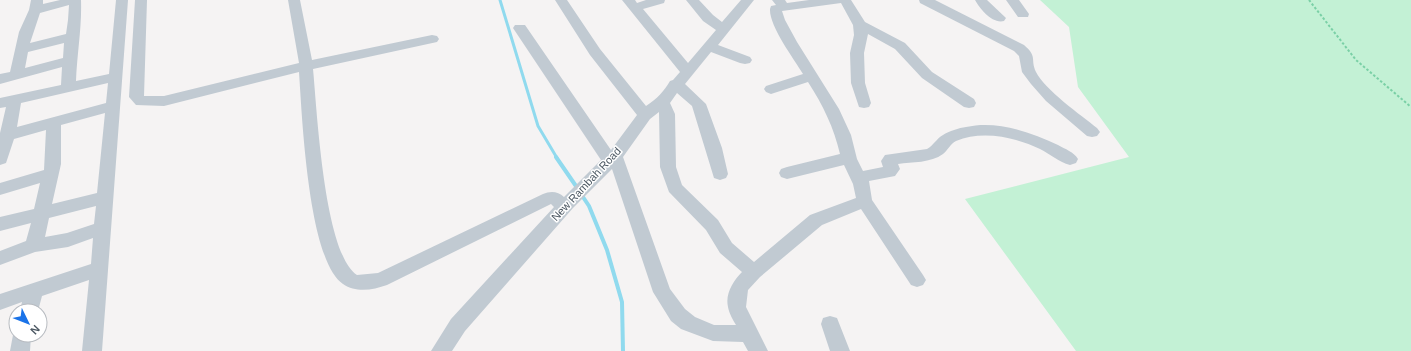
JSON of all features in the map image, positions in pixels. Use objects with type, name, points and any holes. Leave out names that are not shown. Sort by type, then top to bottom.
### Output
[{"type":"street","points":[[16,75],[26,32],[36,5],[75,0],[75,20],[72,37],[68,88]]},
{"type":"street","points":[[92,351],[122,0]]},
{"type":"street","points":[[141,0],[136,97],[141,101],[164,101],[306,66],[432,39]]},
{"type":"street","points":[[294,0],[306,66],[317,189],[324,224],[339,270],[350,280],[366,283],[382,280],[548,198],[556,199],[566,206]]},
{"type":"street","points":[[561,0],[595,52],[645,115]]},
{"type":"street","points":[[631,4],[659,0]]},
{"type":"street","points":[[692,0],[708,18],[723,29]]},
{"type":"street","name":"New Rambah Road","points":[[441,351],[458,325],[566,206],[609,163],[645,115],[662,102],[675,84],[748,0]]},
{"type":"street","points":[[838,0],[781,4],[776,9],[776,15],[787,37],[832,110],[843,133],[849,158],[860,177],[864,191],[864,201],[917,280]]},
{"type":"street","points":[[845,0],[860,25],[861,35],[858,52],[858,83],[864,103]]},
{"type":"street","points":[[925,0],[1019,48],[1026,54],[1029,72],[1036,81],[1052,98],[1092,132]]},
{"type":"street","points":[[981,0],[984,5],[999,18]]},
{"type":"street","points":[[1012,0],[1023,14]]},
{"type":"street","points":[[631,4],[687,71]]},
{"type":"street","points":[[860,25],[900,46],[927,75],[944,88],[969,103]]},
{"type":"street","points":[[520,28],[609,163],[662,292],[678,315],[688,323],[713,333],[749,334]]},
{"type":"street","points":[[22,49],[72,37]]},
{"type":"street","points":[[708,46],[745,60]]},
{"type":"street","points":[[0,79],[70,61]]},
{"type":"street","points":[[771,88],[811,76]]},
{"type":"street","points":[[0,159],[7,134],[7,102],[115,77]]},
{"type":"street","points":[[675,84],[699,104],[714,148],[720,174]]},
{"type":"street","points":[[662,102],[668,114],[668,167],[675,188],[712,225],[726,248],[754,272]]},
{"type":"street","points":[[7,134],[54,123],[113,106]]},
{"type":"street","points":[[34,245],[51,174],[54,152],[54,123]]},
{"type":"street","points":[[860,177],[890,172],[892,169],[889,161],[891,159],[932,153],[938,150],[951,137],[974,130],[998,131],[1014,134],[1054,149],[1070,159]]},
{"type":"street","points":[[787,173],[849,158]]},
{"type":"street","points":[[0,188],[51,174]]},
{"type":"street","points":[[0,224],[105,197]]},
{"type":"street","points":[[758,351],[737,307],[738,292],[741,285],[754,272],[816,220],[864,201]]},
{"type":"street","points":[[0,258],[34,245],[68,240],[102,228]]},
{"type":"street","points":[[0,302],[99,269]]},
{"type":"street","points":[[30,303],[34,290]]},
{"type":"street","points":[[830,324],[840,351]]},
{"type":"path","points":[[1309,0],[1356,60],[1411,107]]},
{"type":"green space","points":[[1040,0],[1411,0],[1411,351],[1076,351],[965,199],[1129,157],[1078,87],[1069,27]]},
{"type":"waterway","points":[[500,0],[538,126],[557,158]]},
{"type":"waterway","points":[[556,157],[578,189]]},
{"type":"waterway","points":[[581,194],[589,206],[607,250],[622,302],[623,351]]}]
